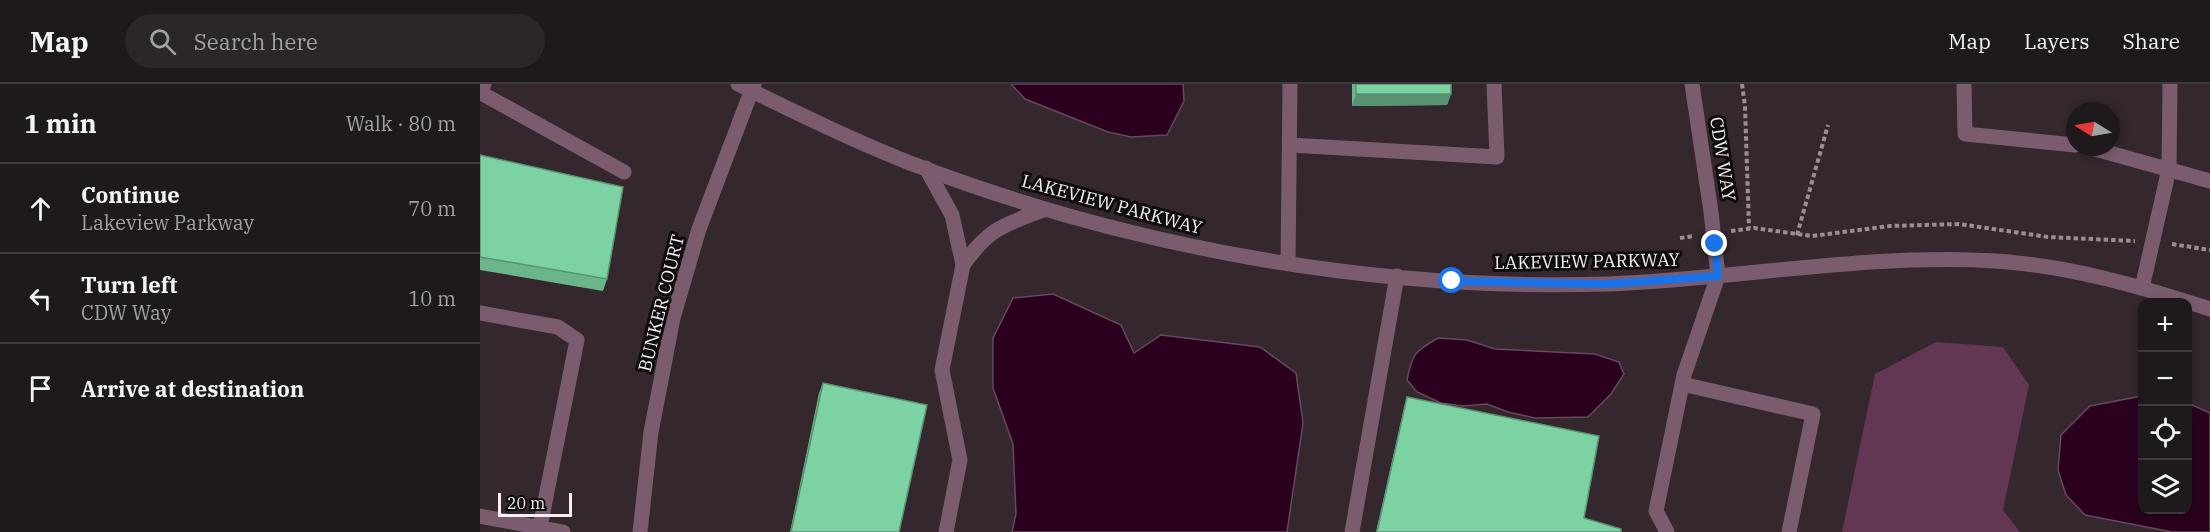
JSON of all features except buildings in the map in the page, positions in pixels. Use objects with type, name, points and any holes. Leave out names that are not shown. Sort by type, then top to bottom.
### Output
[{"type":"street","points":[[484,84],[480,93],[624,172]]},
{"type":"street","name":"LAKEVIEW PARKWAY","points":[[738,84],[753,88],[829,129],[926,168],[1046,209],[1171,242],[1288,264],[1471,282],[1608,284],[1911,261],[1995,261],[2066,270],[2142,288],[2210,309]]},
{"type":"street","points":[[1288,264],[1290,84]]},
{"type":"street","points":[[1290,145],[1497,157],[1494,84]]},
{"type":"street","name":"CDW WAY","points":[[1692,84],[1718,276]]},
{"type":"street","points":[[1964,84],[1965,134],[2066,145]]},
{"type":"street","points":[[2142,288],[2169,169],[2170,84]]},
{"type":"street","name":"BUNKER COURT","points":[[640,532],[651,432],[673,318],[699,229],[725,156],[753,88]]},
{"type":"street","points":[[2120,156],[2210,181]]},
{"type":"street","points":[[926,168],[952,215],[963,265],[942,370],[960,460],[945,532]]},
{"type":"street","points":[[963,265],[980,241],[997,227],[1046,209]]},
{"type":"street","points":[[1352,532],[1397,276]]},
{"type":"street","points":[[1667,532],[1656,511],[1682,384],[1718,276]]},
{"type":"street","points":[[480,313],[558,327],[577,340],[540,527]]},
{"type":"street","points":[[1682,384],[1813,414],[1789,532]]},
{"type":"street","points":[[480,516],[563,532]]},
{"type":"path","points":[[1742,84],[1745,106],[1749,228]]},
{"type":"path","points":[[1797,235],[1828,125]]},
{"type":"path","points":[[1742,228],[1812,236],[1890,226],[1959,224],[2048,237],[2186,244],[2210,250]]},
{"type":"shaded area","points":[[480,84],[2210,84],[2210,532],[480,532]]},
{"type":"shaded area","points":[[1011,84],[1183,84],[1184,101],[1167,135],[1131,137],[1108,132],[1025,99]]},
{"type":"shaded area","points":[[1053,294],[1121,325],[1134,353],[1161,335],[1260,347],[1296,373],[1303,423],[1287,532],[1012,532],[1016,514],[1013,444],[993,388],[993,338],[1013,298]]},
{"type":"shaded area","points":[[1438,338],[1467,340],[1495,349],[1595,354],[1619,362],[1624,374],[1611,394],[1588,417],[1535,418],[1487,404],[1463,406],[1441,403],[1417,392],[1407,380],[1416,354]]},
{"type":"shaded area","points":[[1936,342],[2003,347],[2029,385],[2003,510],[2020,532],[1842,532],[1875,374]]},
{"type":"shaded area","points":[[2138,397],[2138,514],[2192,514],[2192,405],[2210,413],[2210,532],[2172,532],[2085,515],[2066,495],[2058,470],[2061,435],[2090,406]]},
{"type":"route","points":[[1452,281],[1608,284],[1718,276],[1715,244]]}]
